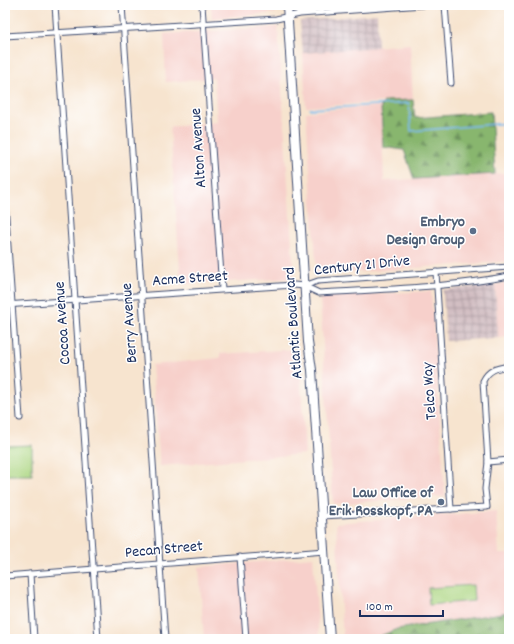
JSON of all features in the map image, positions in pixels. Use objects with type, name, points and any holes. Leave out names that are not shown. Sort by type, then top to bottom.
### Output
[{"type":"main road","name":"Atlantic Boulevard","points":[[287,5],[302,224],[304,286],[330,639]]},
{"type":"street","name":"Cocoa Avenue","points":[[55,5],[98,639]]},
{"type":"street","name":"Berry Avenue","points":[[122,5],[165,639]]},
{"type":"street","name":"Alton Avenue","points":[[202,5],[222,289]]},
{"type":"street","points":[[5,36],[276,19],[370,7],[423,5]]},
{"type":"street","points":[[446,5],[451,83]]},
{"type":"street","points":[[5,203],[20,418]]},
{"type":"street","name":"Century 21 Drive","points":[[304,286],[318,282],[509,267]]},
{"type":"street","name":"Telco Way","points":[[436,272],[451,509]]},
{"type":"street","name":"Century 21 Drive","points":[[304,286],[319,293],[486,281],[509,276]]},
{"type":"street","name":"Acme Street","points":[[5,305],[222,289],[294,285],[304,286]]},
{"type":"street","points":[[322,516],[487,507],[485,489],[488,462],[483,381],[490,371],[509,366]]},
{"type":"street","points":[[488,462],[509,460]]},
{"type":"street","name":"Pecan Street","points":[[5,576],[324,551]]},
{"type":"street","points":[[240,557],[246,639]]},
{"type":"street","points":[[30,574],[34,639]]},
{"type":"shaded area","points":[[211,5],[276,5],[276,13],[212,18]]},
{"type":"shaded area","points":[[377,14],[378,47],[303,53],[300,21]]},
{"type":"shaded area","points":[[278,27],[294,278],[181,284],[170,127],[217,122],[214,78],[166,82],[164,34]]},
{"type":"shaded area","points":[[410,44],[413,100],[306,107],[303,53]]},
{"type":"shaded area","points":[[381,106],[384,181],[509,173],[509,261],[317,275],[306,112]]},
{"type":"shaded area","points":[[509,282],[509,337],[498,338],[495,285]]},
{"type":"shaded area","points":[[495,285],[498,338],[446,341],[443,290]]},
{"type":"shaded area","points":[[431,291],[445,496],[333,504],[320,297]]},
{"type":"shaded area","points":[[299,349],[305,454],[160,466],[152,365],[220,358],[220,354]]},
{"type":"shaded area","points":[[496,511],[499,554],[509,554],[509,612],[397,629],[380,636],[365,639],[343,639],[336,523]]},
{"type":"shaded area","points":[[313,557],[319,639],[204,639],[199,567]]},
{"type":"shaded area","points":[[509,630],[509,639],[469,639]]},
{"type":"green space","points":[[413,100],[415,118],[491,112],[495,174],[414,179],[404,150],[383,147],[381,106],[385,101]]},
{"type":"green space","points":[[32,445],[32,475],[5,475],[5,446]]},
{"type":"green space","points":[[473,585],[474,601],[429,605],[428,588]]},
{"type":"green space","points":[[509,612],[509,630],[469,639],[379,639],[380,636],[397,629]]},
{"type":"waterway","points":[[310,109],[409,103],[411,131],[509,123]]},
{"type":"place","name":"Embryo Design Group","points":[[473,231]]},
{"type":"place","name":"Law Office of Erik Rosskopf, PA","points":[[441,502]]}]
